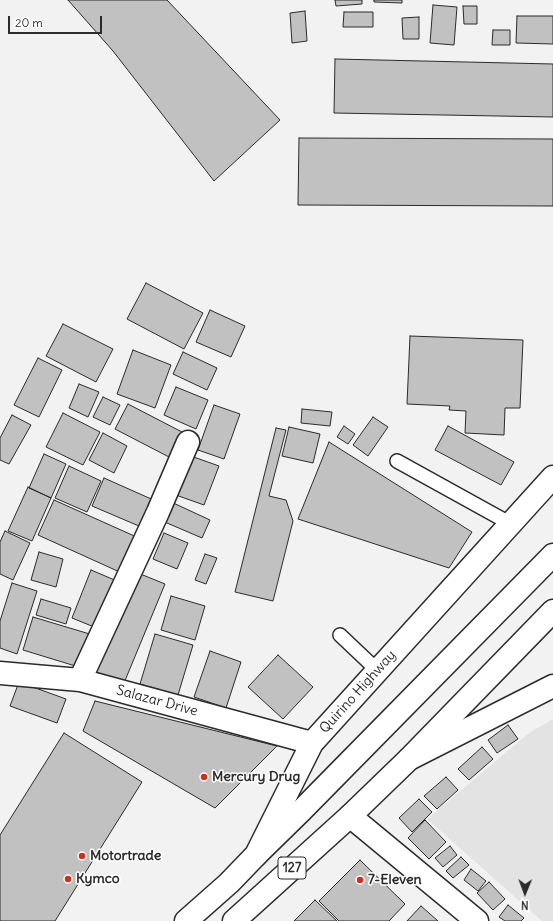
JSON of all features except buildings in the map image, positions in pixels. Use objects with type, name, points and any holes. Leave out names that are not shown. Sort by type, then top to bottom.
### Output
[{"type":"main road","points":[[80,680],[158,512],[188,442]]},
{"type":"main road","name":"Quirino Highway","points":[[186,921],[256,855],[312,743],[553,478]]},
{"type":"main road","points":[[256,855],[553,555]]},
{"type":"main road","points":[[409,759],[553,611]]},
{"type":"main road","name":"Salazar Drive","points":[[0,673],[80,680],[312,743]]},
{"type":"main road","points":[[409,759],[553,686]]},
{"type":"main road","name":"127","points":[[234,921],[350,816],[409,759]]},
{"type":"main road","points":[[350,816],[477,921]]},
{"type":"lane","points":[[397,461],[511,524]]},
{"type":"lane","points":[[340,636],[378,671]]},
{"type":"shaded area","points":[[553,719],[553,921],[542,921],[427,819],[529,733]]},
{"type":"place","name":"Mercury Drug","points":[[204,777]]},
{"type":"place","name":"Motortrade","points":[[82,856]]},
{"type":"place","name":"Kymco","points":[[68,879]]},
{"type":"place","name":"7-Eleven","points":[[360,880]]}]
